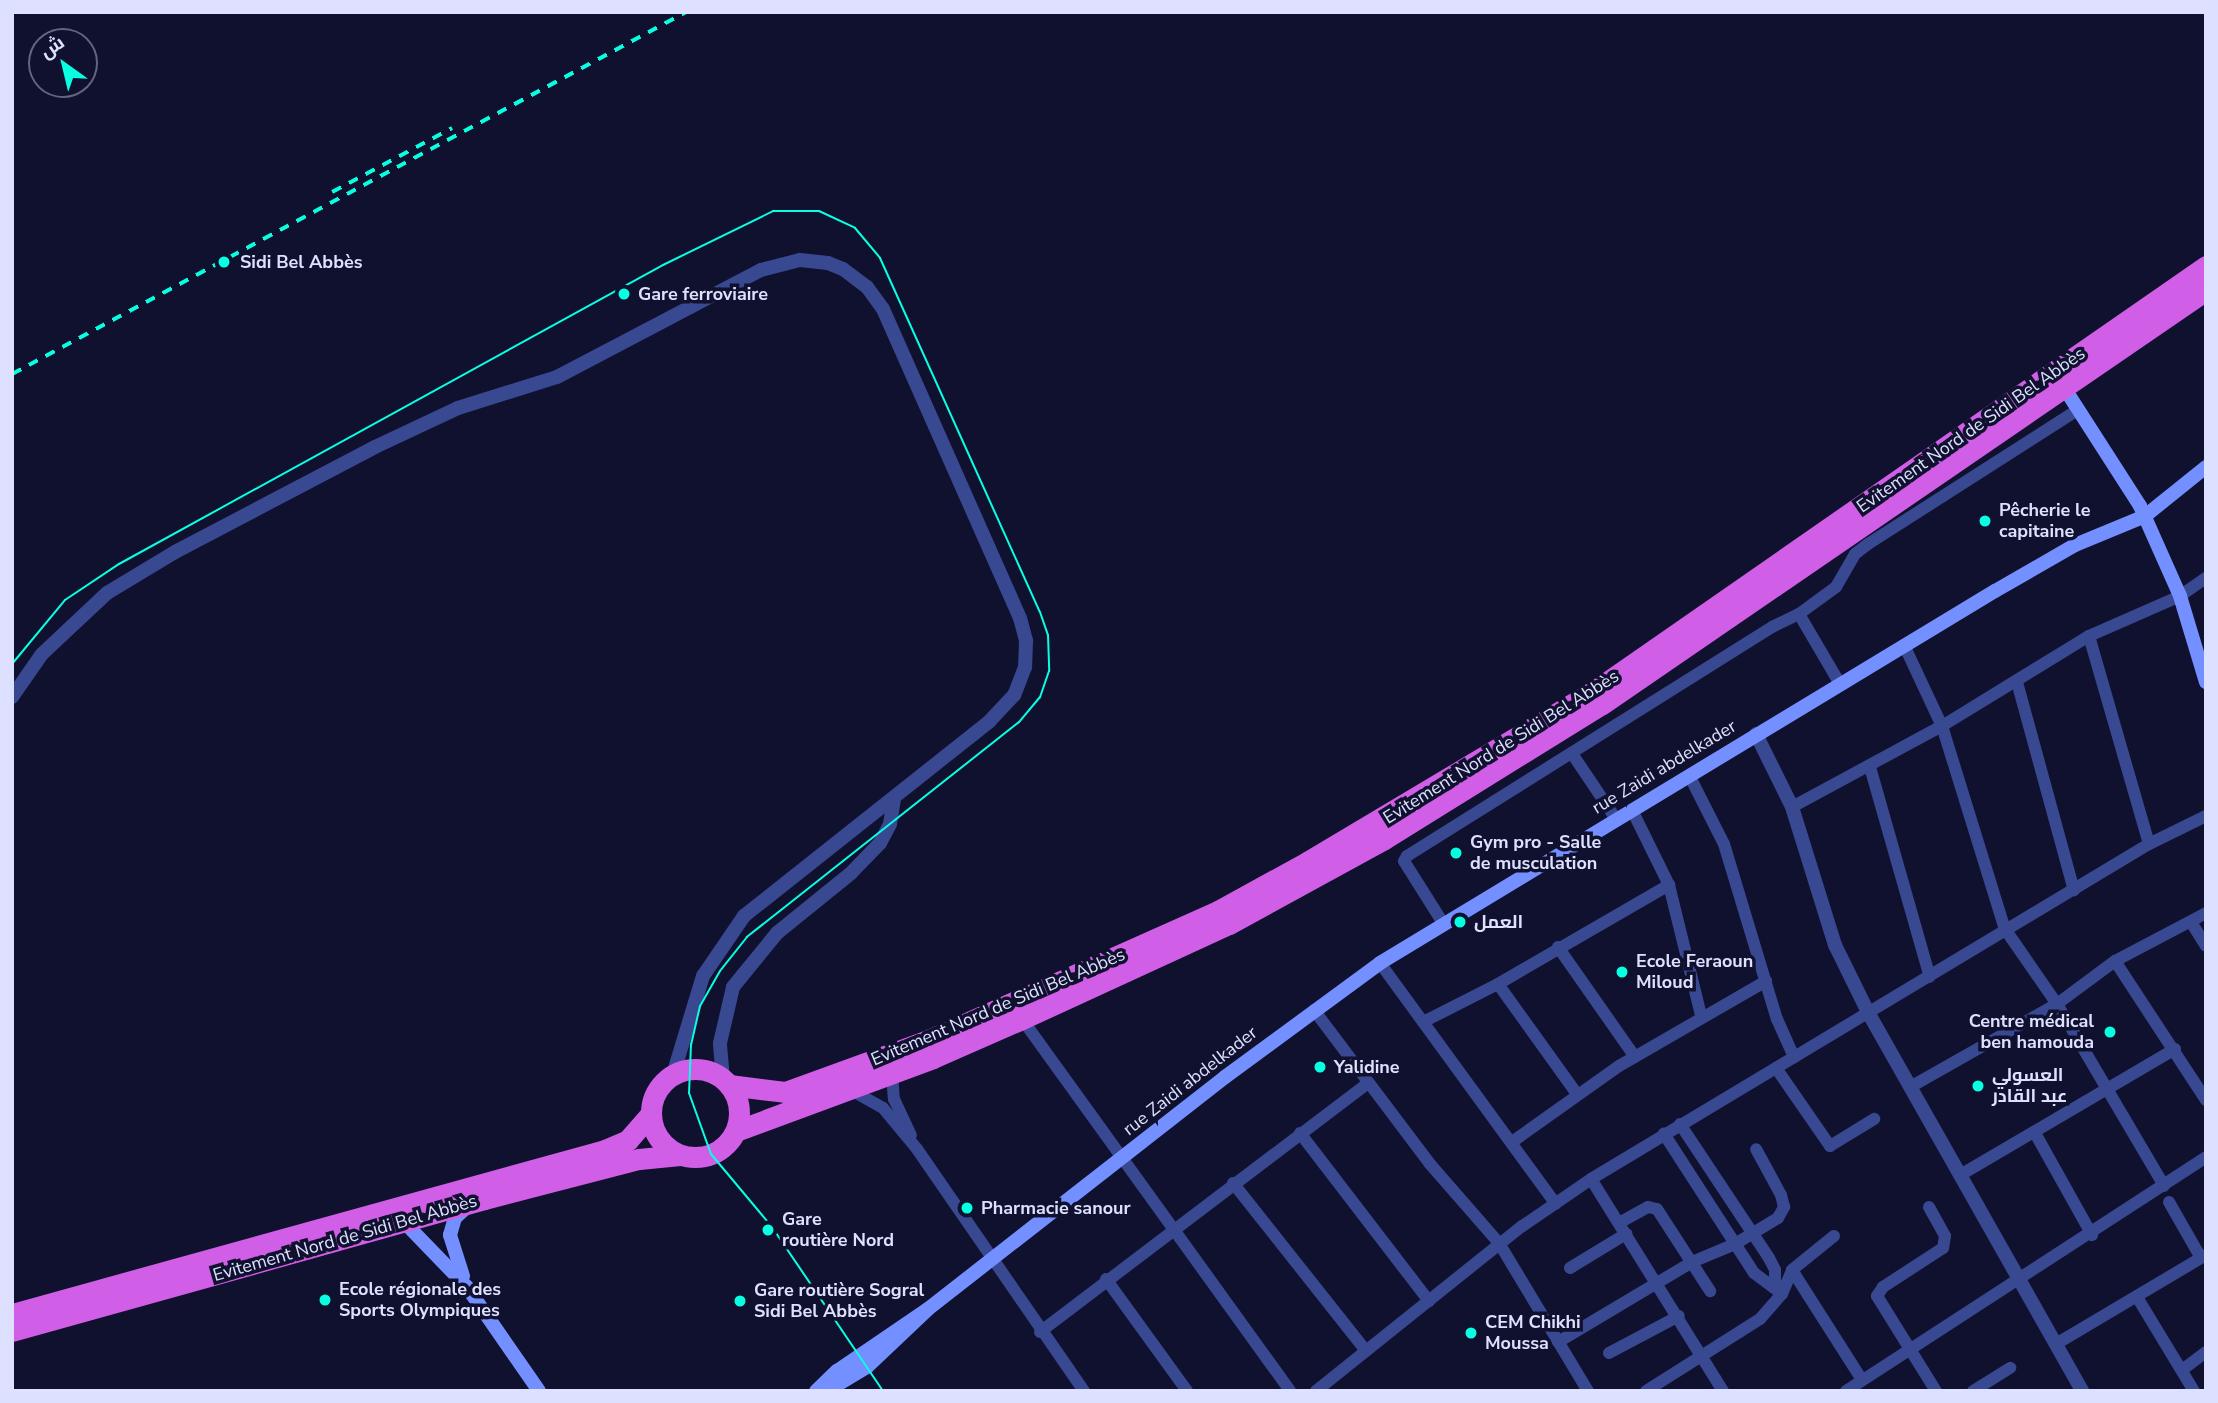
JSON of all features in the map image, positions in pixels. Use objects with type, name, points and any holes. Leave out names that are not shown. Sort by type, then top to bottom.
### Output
[{"type":"highway","name":"Evitement Nord de Sidi Bel Abbès","points":[[726,1082],[785,1092],[926,1041],[1218,911],[1307,862],[1594,691],[2206,266]]},
{"type":"highway","name":"Evitement Nord de Sidi Bel Abbès","points":[[736,1131],[892,1073],[1022,1019],[1294,889],[1570,724],[2206,290]]},
{"type":"highway","points":[[701,1069],[726,1082],[739,1107],[736,1131],[712,1154],[680,1155],[662,1143],[651,1114],[653,1098],[673,1075],[701,1069]]},
{"type":"highway","name":"Evitement Nord de Sidi Bel Abbès","points":[[12,1314],[605,1150],[628,1140],[651,1114]]},
{"type":"highway","name":"Evitement Nord de Sidi Bel Abbès","points":[[12,1331],[639,1158],[680,1155]]},
{"type":"main road","points":[[2064,388],[2076,411],[2145,516],[2180,596],[2206,682]]},
{"type":"main road","name":"rue Zaidi abdelkader","points":[[816,1391],[878,1340],[928,1309],[995,1259],[1314,1010],[1380,963],[1756,734],[2075,545],[2145,516],[2206,467]]},
{"type":"main road","points":[[467,1287],[450,1235],[459,1212],[484,1199]]},
{"type":"main road","points":[[404,1222],[467,1287],[539,1391]]},
{"type":"main road","name":"rue Zaidi abdelkader","points":[[827,1391],[894,1345],[928,1309]]},
{"type":"street","points":[[12,697],[42,654],[87,609],[175,552],[414,427],[556,377],[761,270],[814,260],[843,269],[877,299],[1008,588],[1026,641],[1021,681],[1004,708],[894,798],[756,904],[730,932],[693,999],[673,1075]]},
{"type":"street","points":[[1443,923],[1404,861],[1407,856],[1830,594],[1855,554],[1868,544],[2076,411]]},
{"type":"street","points":[[1792,807],[1942,726],[2089,636],[2180,596],[2206,578]]},
{"type":"street","points":[[1799,614],[1840,684]]},
{"type":"street","points":[[2089,636],[2149,844]]},
{"type":"street","points":[[1904,645],[1942,726],[2005,929],[2057,1004],[2106,1093],[2164,1186]]},
{"type":"street","points":[[2017,681],[2074,890]]},
{"type":"street","points":[[1570,724],[1585,747]]},
{"type":"street","points":[[1756,734],[1792,807],[1835,945],[1869,1014],[1962,1174],[2082,1391]]},
{"type":"street","points":[[1573,755],[1616,819]]},
{"type":"street","points":[[1870,766],[1930,977]]},
{"type":"street","points":[[1689,775],[1724,845],[1766,981],[1794,1057]]},
{"type":"street","points":[[726,1082],[720,1043],[726,1008],[746,968],[777,933],[851,873],[880,843],[890,824],[894,798]]},
{"type":"street","points":[[1632,810],[1669,885],[1702,1015]]},
{"type":"street","points":[[1316,1391],[1499,1243],[1591,1179],[2149,844],[2206,816]]},
{"type":"street","points":[[862,822],[880,843]]},
{"type":"street","points":[[1423,1021],[1498,984],[1669,885]]},
{"type":"street","points":[[1912,1086],[2057,1004],[2115,961],[2206,913]]},
{"type":"street","points":[[2191,922],[2206,946]]},
{"type":"street","points":[[1558,947],[1634,1056]]},
{"type":"street","points":[[2115,961],[2206,1100]]},
{"type":"street","points":[[1380,963],[1556,1204]]},
{"type":"street","points":[[1512,1142],[1634,1056],[1766,981]]},
{"type":"street","points":[[1498,984],[1577,1094]]},
{"type":"street","points":[[1314,1010],[1367,1083],[1499,1243],[1588,1391]]},
{"type":"street","points":[[1022,1019],[1290,1391]]},
{"type":"street","points":[[1962,1174],[2106,1093],[2175,1049]]},
{"type":"street","points":[[1776,1068],[1830,1146],[1874,1119]]},
{"type":"street","points":[[892,1073],[894,1099],[917,1149]]},
{"type":"street","points":[[1040,1332],[1105,1279],[1367,1083]]},
{"type":"street","points":[[849,1089],[883,1108],[917,1149],[995,1259],[1078,1389]]},
{"type":"street","points":[[1680,1124],[1775,1270],[1779,1290]]},
{"type":"street","points":[[1300,1133],[1429,1301]]},
{"type":"street","points":[[2035,1133],[2092,1235]]},
{"type":"street","points":[[1664,1134],[1760,1280],[1779,1290]]},
{"type":"street","points":[[1558,1342],[1692,1262],[1735,1244],[1779,1218],[1784,1207],[1756,1149]]},
{"type":"street","points":[[1848,1390],[2092,1235],[2206,1157]]},
{"type":"street","points":[[1591,1179],[1659,1282],[1723,1391]]},
{"type":"street","points":[[1233,1183],[1366,1351]]},
{"type":"street","points":[[2056,1344],[2204,1256],[2169,1202]]},
{"type":"street","points":[[1570,1268],[1653,1206],[1710,1291]]},
{"type":"street","points":[[1928,1207],[1945,1236],[1943,1248],[1883,1287],[1877,1296],[1936,1391]]},
{"type":"street","points":[[1646,1391],[1772,1310],[1779,1290],[1792,1270],[1835,1236]]},
{"type":"street","points":[[1792,1270],[1861,1380]]},
{"type":"street","points":[[1105,1279],[1188,1391]]},
{"type":"street","points":[[2137,1297],[2182,1370],[2188,1388]]},
{"type":"street","points":[[1609,1353],[1679,1316]]},
{"type":"street","points":[[2182,1370],[2206,1352]]},
{"type":"street","points":[[1973,1391],[2010,1368]]},
{"type":"tram line","points":[[12,664],[65,600],[119,564],[663,265],[773,211],[819,211],[855,228],[880,258],[1040,612],[1048,635],[1049,671],[1040,697],[1019,722],[747,937],[720,971],[700,1006],[691,1044],[689,1093],[711,1154],[772,1227],[883,1391]]},
{"type":"railway","points":[[12,374],[686,12]]},
{"type":"railway","points":[[332,192],[452,128]]},
{"type":"place","name":"Sidi Bel Abbès","points":[[224,262]]},
{"type":"place","name":"Gare ferroviaire","points":[[624,294]]},
{"type":"place","name":"Pêcherie le capitaine","points":[[1985,521]]},
{"type":"place","name":"Gym pro - Salle de musculation","points":[[1456,853]]},
{"type":"place","name":"العمل","points":[[1460,922]]},
{"type":"place","name":"Ecole Feraoun Miloud","points":[[1622,972]]},
{"type":"place","name":"Centre médical ben hamouda","points":[[2110,1032]]},
{"type":"place","name":"Yalidine","points":[[1320,1067]]},
{"type":"place","name":"العسولي عبد القادر","points":[[1978,1086]]},
{"type":"place","name":"Pharmacie sanour","points":[[967,1208]]},
{"type":"place","name":"Gare routière Nord","points":[[768,1230]]},
{"type":"place","name":"Ecole régionale des Sports Olympiques","points":[[325,1300]]},
{"type":"place","name":"Gare routière Sogral Sidi Bel Abbès","points":[[740,1301]]},
{"type":"place","name":"CEM Chikhi Moussa","points":[[1471,1333]]}]
